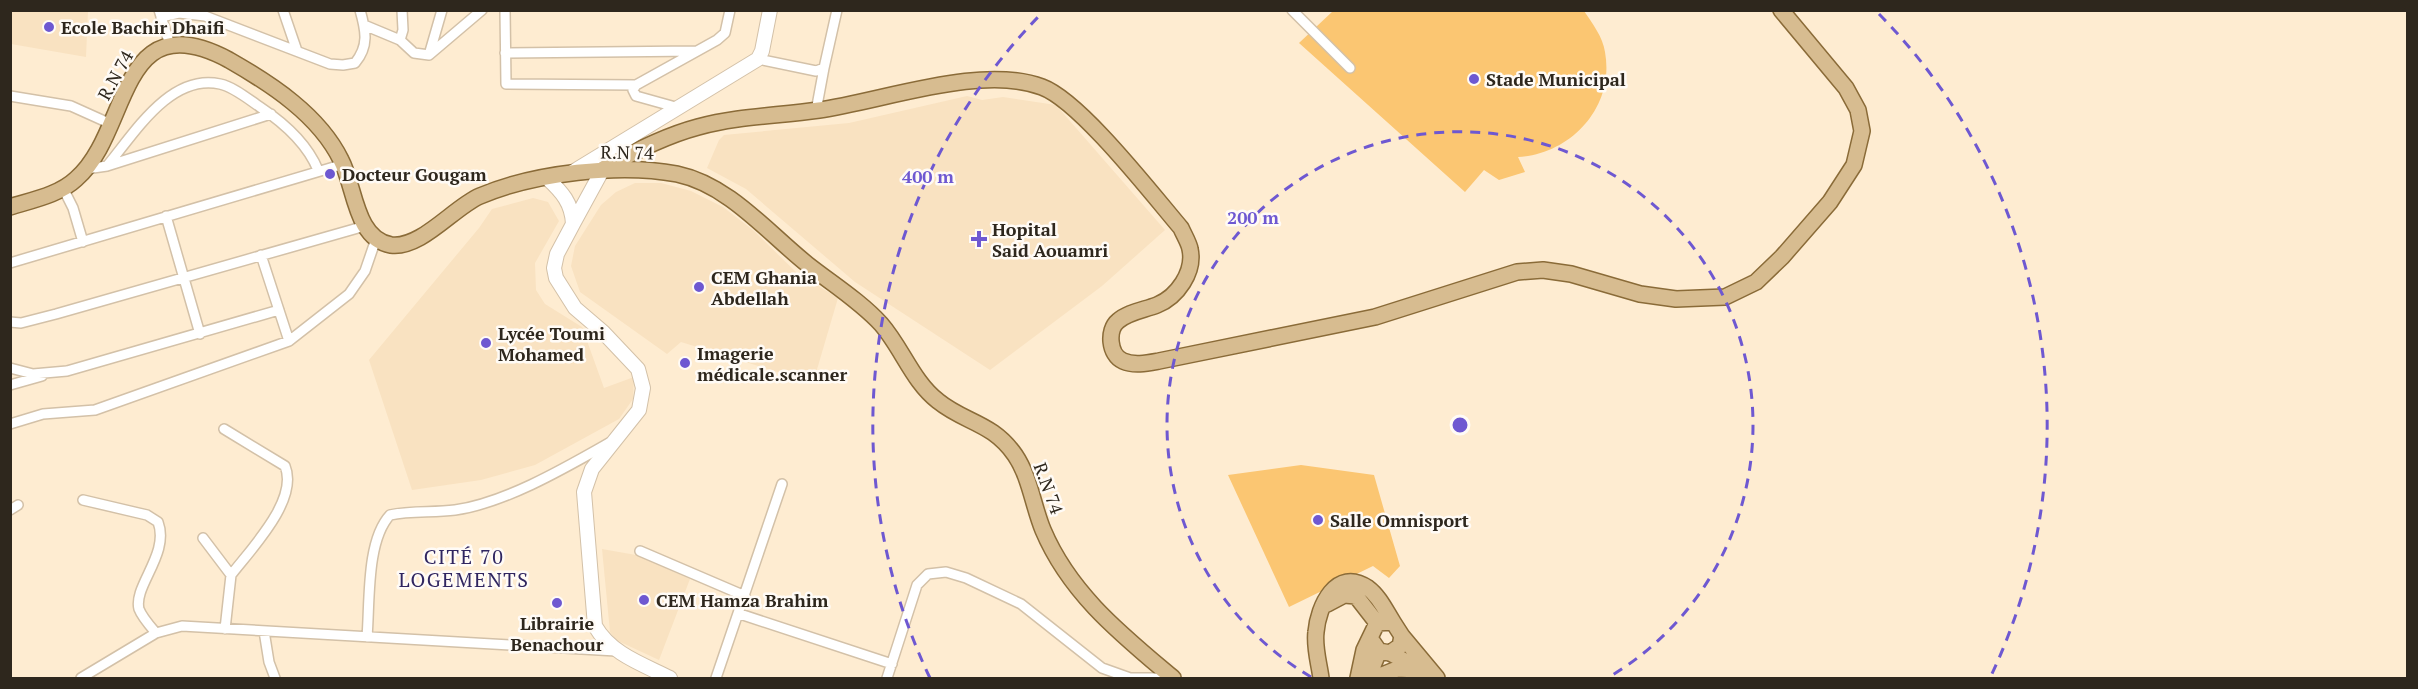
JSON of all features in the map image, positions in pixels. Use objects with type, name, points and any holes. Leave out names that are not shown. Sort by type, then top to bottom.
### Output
[{"type":"main road","points":[[603,169],[648,144],[695,128],[741,117],[816,111],[945,84],[981,80],[1041,86],[1078,111],[1181,228],[1191,250],[1190,269],[1176,291],[1160,304],[1128,315],[1112,328],[1111,339],[1116,356],[1134,364],[1149,363],[1375,317],[1517,272],[1544,270],[1571,274],[1640,294],[1676,299],[1725,297],[1756,282],[1830,202],[1854,165],[1862,131],[1858,110],[1846,88],[1781,10]]},
{"type":"main road","points":[[170,45],[194,46],[210,51],[272,87],[322,132],[344,164],[365,226],[376,239]]},
{"type":"main road","name":"R.N 74","points":[[10,207],[63,188],[86,169],[111,124],[138,64],[158,47],[170,45]]},
{"type":"main road","name":"R.N 74","points":[[376,239],[390,245],[404,244],[420,237],[475,198],[515,184],[569,174],[603,169],[679,175],[709,185],[743,210],[878,321],[898,345],[923,386],[937,400],[977,421],[999,437],[1015,455],[1023,470],[1043,530],[1065,574],[1108,623],[1173,678]]},
{"type":"main road","points":[[1321,678],[1316,643],[1321,610],[1331,590],[1354,582],[1373,593],[1432,676]]},
{"type":"main road","points":[[1321,610],[1338,596],[1350,594],[1361,600],[1377,623]]},
{"type":"main road","points":[[1377,623],[1393,622]]},
{"type":"main road","points":[[1358,678],[1360,663],[1377,623]]},
{"type":"main road","points":[[1368,678],[1385,652],[1400,646],[1402,636]]},
{"type":"main road","points":[[1370,638],[1385,652],[1432,676]]},
{"type":"main road","points":[[1375,678],[1397,669],[1432,676]]},
{"type":"street","points":[[283,10],[297,51]]},
{"type":"street","points":[[170,45],[160,14],[204,13],[330,64],[355,63],[366,44],[360,10]]},
{"type":"street","points":[[400,40],[403,30],[402,10]]},
{"type":"street","points":[[429,55],[442,10]]},
{"type":"street","points":[[364,25],[400,40],[414,53],[429,55],[482,10]]},
{"type":"street","points":[[505,10],[506,84],[636,85],[724,33],[730,10]]},
{"type":"street","points":[[569,174],[758,59],[762,51],[770,10]]},
{"type":"street","points":[[816,111],[837,10]]},
{"type":"street","points":[[1292,10],[1350,68]]},
{"type":"street","points":[[506,53],[696,51]]},
{"type":"street","points":[[758,59],[816,71],[824,68]]},
{"type":"street","points":[[107,166],[169,96],[205,83],[221,84],[271,114],[311,154],[318,170]]},
{"type":"street","points":[[636,85],[633,90],[636,96],[679,108]]},
{"type":"street","points":[[10,96],[71,106],[111,124]]},
{"type":"street","points":[[86,169],[107,166],[271,114]]},
{"type":"street","points":[[10,263],[344,164]]},
{"type":"street","points":[[603,169],[557,254],[554,268],[556,279],[575,308],[603,332],[638,369],[643,387],[639,410],[592,469],[584,492],[595,626],[604,641],[616,651],[670,678]]},
{"type":"street","points":[[547,178],[567,198],[573,212],[573,224]]},
{"type":"street","points":[[63,188],[74,208],[82,242]]},
{"type":"street","points":[[166,216],[200,334]]},
{"type":"street","points":[[10,322],[21,323],[365,226]]},
{"type":"street","points":[[10,424],[43,414],[95,410],[289,341],[349,294],[365,271],[376,239]]},
{"type":"street","points":[[261,255],[289,341]]},
{"type":"street","points":[[10,386],[279,310]]},
{"type":"street","points":[[10,368],[50,374]]},
{"type":"street","points":[[225,429],[285,466],[288,475],[280,509],[231,575],[225,629]]},
{"type":"street","points":[[367,637],[375,543],[382,524],[390,515],[456,510],[480,503],[568,467],[616,439]]},
{"type":"street","points":[[716,678],[740,614],[782,484]]},
{"type":"street","points":[[83,500],[147,515],[158,522],[159,540],[154,564],[139,596],[139,608],[156,633]]},
{"type":"street","points":[[203,538],[231,575]]},
{"type":"street","points":[[640,551],[745,596]]},
{"type":"street","points":[[887,678],[917,585],[928,573],[946,572],[966,578],[1022,604],[1102,668],[1130,678],[1173,678]]},
{"type":"street","points":[[740,614],[892,664]]},
{"type":"street","points":[[87,677],[156,633],[182,626],[570,646],[616,651]]},
{"type":"street","points":[[264,631],[269,662],[275,678]]},
{"type":"shaded area","name":"Ecole Bachir Dhaifi","points":[[10,11],[88,11],[86,57],[11,44]]},
{"type":"shaded area","name":"Stade Municipal","points":[[1333,11],[1584,11],[1597,30],[1604,46],[1606,72],[1603,91],[1596,109],[1571,137],[1537,154],[1518,157],[1525,172],[1499,180],[1484,170],[1465,192],[1299,43]]},
{"type":"shaded area","name":"Hopital Said Aouamri","points":[[967,96],[982,100],[1003,97],[1056,105],[1165,230],[1102,286],[990,370],[855,282],[746,189],[707,168],[719,140],[724,135],[849,123]]},
{"type":"shaded area","name":"CEM Ghania Abdellah","points":[[635,183],[661,183],[691,191],[723,207],[753,230],[797,273],[838,298],[813,383],[681,342],[667,354],[580,292],[571,266],[575,246],[601,205],[616,192]]},
{"type":"shaded area","name":"Lycée Toumi Mohamed","points":[[533,198],[548,202],[559,221],[535,263],[536,290],[545,304],[582,327],[604,388],[634,377],[633,399],[619,419],[535,465],[481,480],[412,490],[369,360],[479,228],[492,209]]},
{"type":"shaded area","name":"Salle Omnisport","points":[[1301,465],[1374,475],[1400,566],[1389,578],[1373,566],[1289,607],[1228,475]]},
{"type":"shaded area","name":"CEM Hamza Brahim","points":[[602,549],[636,555],[690,579],[659,660],[616,640],[610,632]]},
{"type":"place","name":"Ecole Bachir Dhaifi","points":[[49,27]]},
{"type":"place","name":"Stade Municipal","points":[[1474,79]]},
{"type":"place","name":"Docteur Gougam","points":[[330,174]]},
{"type":"place","name":"Hopital Said Aouamri","points":[[979,239]]},
{"type":"place","name":"CEM Ghania Abdellah","points":[[699,287]]},
{"type":"place","name":"Lycée Toumi Mohamed","points":[[486,343]]},
{"type":"place","name":"Imagerie médicale.scanner","points":[[685,363]]},
{"type":"place","name":"Salle Omnisport","points":[[1318,520]]},
{"type":"place","name":"CEM Hamza Brahim","points":[[644,600]]},
{"type":"place","name":"Librairie Benachour","points":[[557,603]]},
{"type":"district","name":"CITÉ 70 LOGEMENTS","points":[[464,568]]}]
